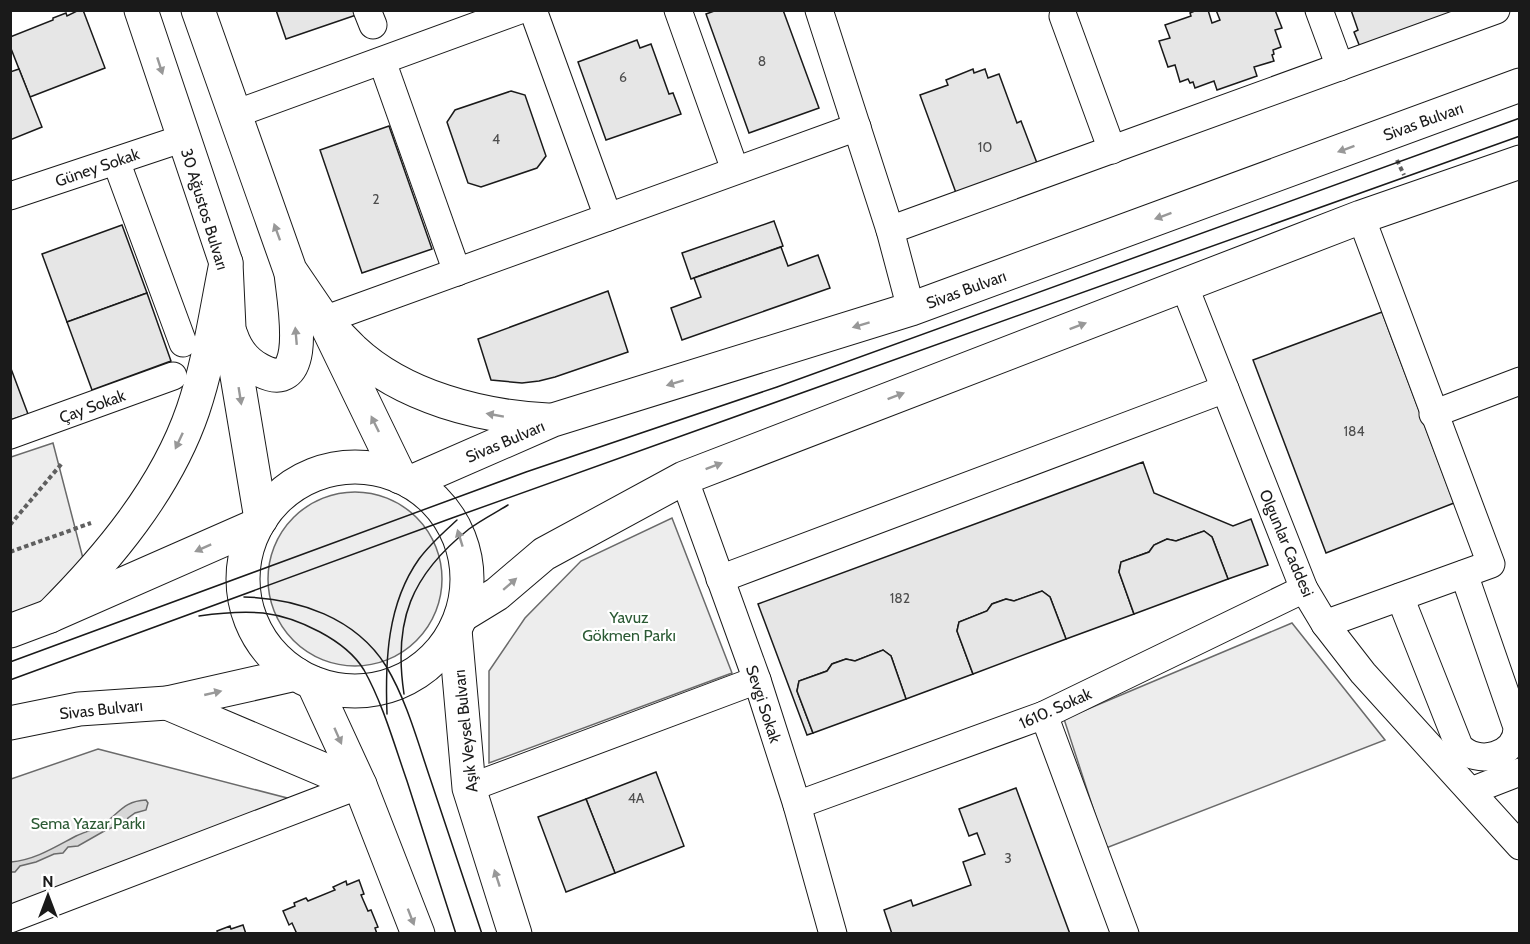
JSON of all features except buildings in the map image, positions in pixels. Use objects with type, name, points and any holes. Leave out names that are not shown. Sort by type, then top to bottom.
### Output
[{"type":"main road","name":"30 Ağustos Bulvarı","points":[[141,10],[226,263],[229,328],[259,522]]},
{"type":"main road","points":[[198,10],[290,270],[297,348],[295,360],[287,371],[274,375],[254,367],[238,350],[229,328]]},
{"type":"main road","name":"Sivas Bulvarı","points":[[406,479],[553,420],[911,309],[1520,86]]},
{"type":"main road","points":[[458,623],[544,554],[684,478],[1361,218],[1520,162]]},
{"type":"main road","points":[[50,616],[82,583],[124,532],[145,502],[180,442],[201,382],[226,263]]},
{"type":"main road","points":[[290,270],[324,320],[406,479]]},
{"type":"main road","points":[[324,320],[354,351],[378,369],[431,396],[491,415],[553,420]]},
{"type":"main road","points":[[336,468],[378,469],[406,479],[440,504],[451,515],[459,531],[468,574],[467,593],[458,623],[444,648],[430,663],[402,680],[381,687],[354,691],[333,689],[305,678],[281,663],[267,648],[256,632],[248,610],[243,579],[244,560],[249,542],[259,522],[280,495],[297,483],[336,468]]},
{"type":"main road","points":[[10,631],[50,616],[259,522]]},
{"type":"main road","name":"Aşık Veysel Bulvarı","points":[[458,623],[469,788],[515,933]]},
{"type":"main road","points":[[305,678],[360,785],[418,933]]},
{"type":"main road","name":"Sivas Bulvarı","points":[[10,723],[79,709],[166,703],[305,678]]},
{"type":"main road","points":[[166,703],[360,785]]},
{"type":"street","points":[[235,114],[520,10]]},
{"type":"street","points":[[533,10],[608,217]]},
{"type":"street","points":[[678,10],[735,170]]},
{"type":"street","points":[[819,10],[890,230],[911,309]]},
{"type":"street","points":[[1319,10],[1340,67]]},
{"type":"street","points":[[890,230],[1496,10]]},
{"type":"street","points":[[1063,16],[1112,150]]},
{"type":"street","points":[[382,61],[457,272]]},
{"type":"street","points":[[324,320],[857,127]]},
{"type":"street","name":"Güney Sokak","points":[[10,196],[184,138]]},
{"type":"street","points":[[116,160],[183,343]]},
{"type":"street","points":[[1325,624],[1491,564],[1361,218]]},
{"type":"street","name":"Olgunlar Caddesi","points":[[1184,285],[1304,589],[1325,624],[1363,673],[1456,758],[1471,791],[1520,846]]},
{"type":"street","name":"Çay Sokak","points":[[10,435],[173,376]]},
{"type":"street","points":[[1433,414],[1520,381]]},
{"type":"street","points":[[720,579],[1225,389]]},
{"type":"street","name":"Sevgi Sokak","points":[[684,478],[757,680],[797,805],[833,933]]},
{"type":"street","points":[[1400,597],[1459,746],[1456,758],[1482,758],[1507,751],[1515,741],[1517,727],[1464,574]]},
{"type":"street","name":"1610. Sokak","points":[[797,805],[1044,715],[1304,589]]},
{"type":"street","points":[[469,788],[757,680]]},
{"type":"street","points":[[1044,715],[1125,933]]},
{"type":"street","points":[[1471,791],[1520,772]]},
{"type":"street","points":[[10,919],[360,785]]},
{"type":"path","points":[[1386,134],[1414,199]]},
{"type":"path","points":[[10,525],[63,462]]},
{"type":"path","points":[[10,552],[91,523]]},
{"type":"shaded area","points":[[53,443],[86,570],[23,614],[11,619],[11,457]]},
{"type":"shaded area","points":[[355,492],[388,499],[417,517],[435,546],[442,579],[435,612],[417,641],[388,659],[355,666],[322,659],[293,641],[275,612],[268,579],[275,546],[293,517],[322,499]]},
{"type":"shaded area","name":"Yavuz Gökmen Parkı","points":[[672,518],[732,673],[489,763],[489,671],[525,618],[581,561]]},
{"type":"shaded area","points":[[1292,623],[1385,740],[1106,848],[1064,719]]},
{"type":"shaded area","name":"Sema Yazar Parkı","points":[[98,749],[295,800],[11,925],[11,779]]},
{"type":"shaded area","points":[[146,800],[148,803],[146,810],[135,813],[126,822],[78,846],[68,847],[63,853],[20,866],[15,872],[11,872],[11,862],[28,859],[45,852],[102,825],[126,805]]},
{"type":"tram line","points":[[10,662],[526,472],[777,387],[1520,118]]},
{"type":"tram line","points":[[10,680],[452,518],[1520,136]]},
{"type":"tram line","points":[[404,694],[401,668],[404,622],[420,582],[449,546],[474,526],[508,505]]},
{"type":"tram line","points":[[387,714],[390,634],[400,595],[419,559],[432,543],[457,520]]},
{"type":"tram line","points":[[244,597],[285,601],[324,614],[342,623],[374,649],[393,679],[412,722],[482,934]]},
{"type":"tram line","points":[[199,616],[247,612],[291,619],[320,632],[356,659],[371,683],[388,724],[456,934]]}]
